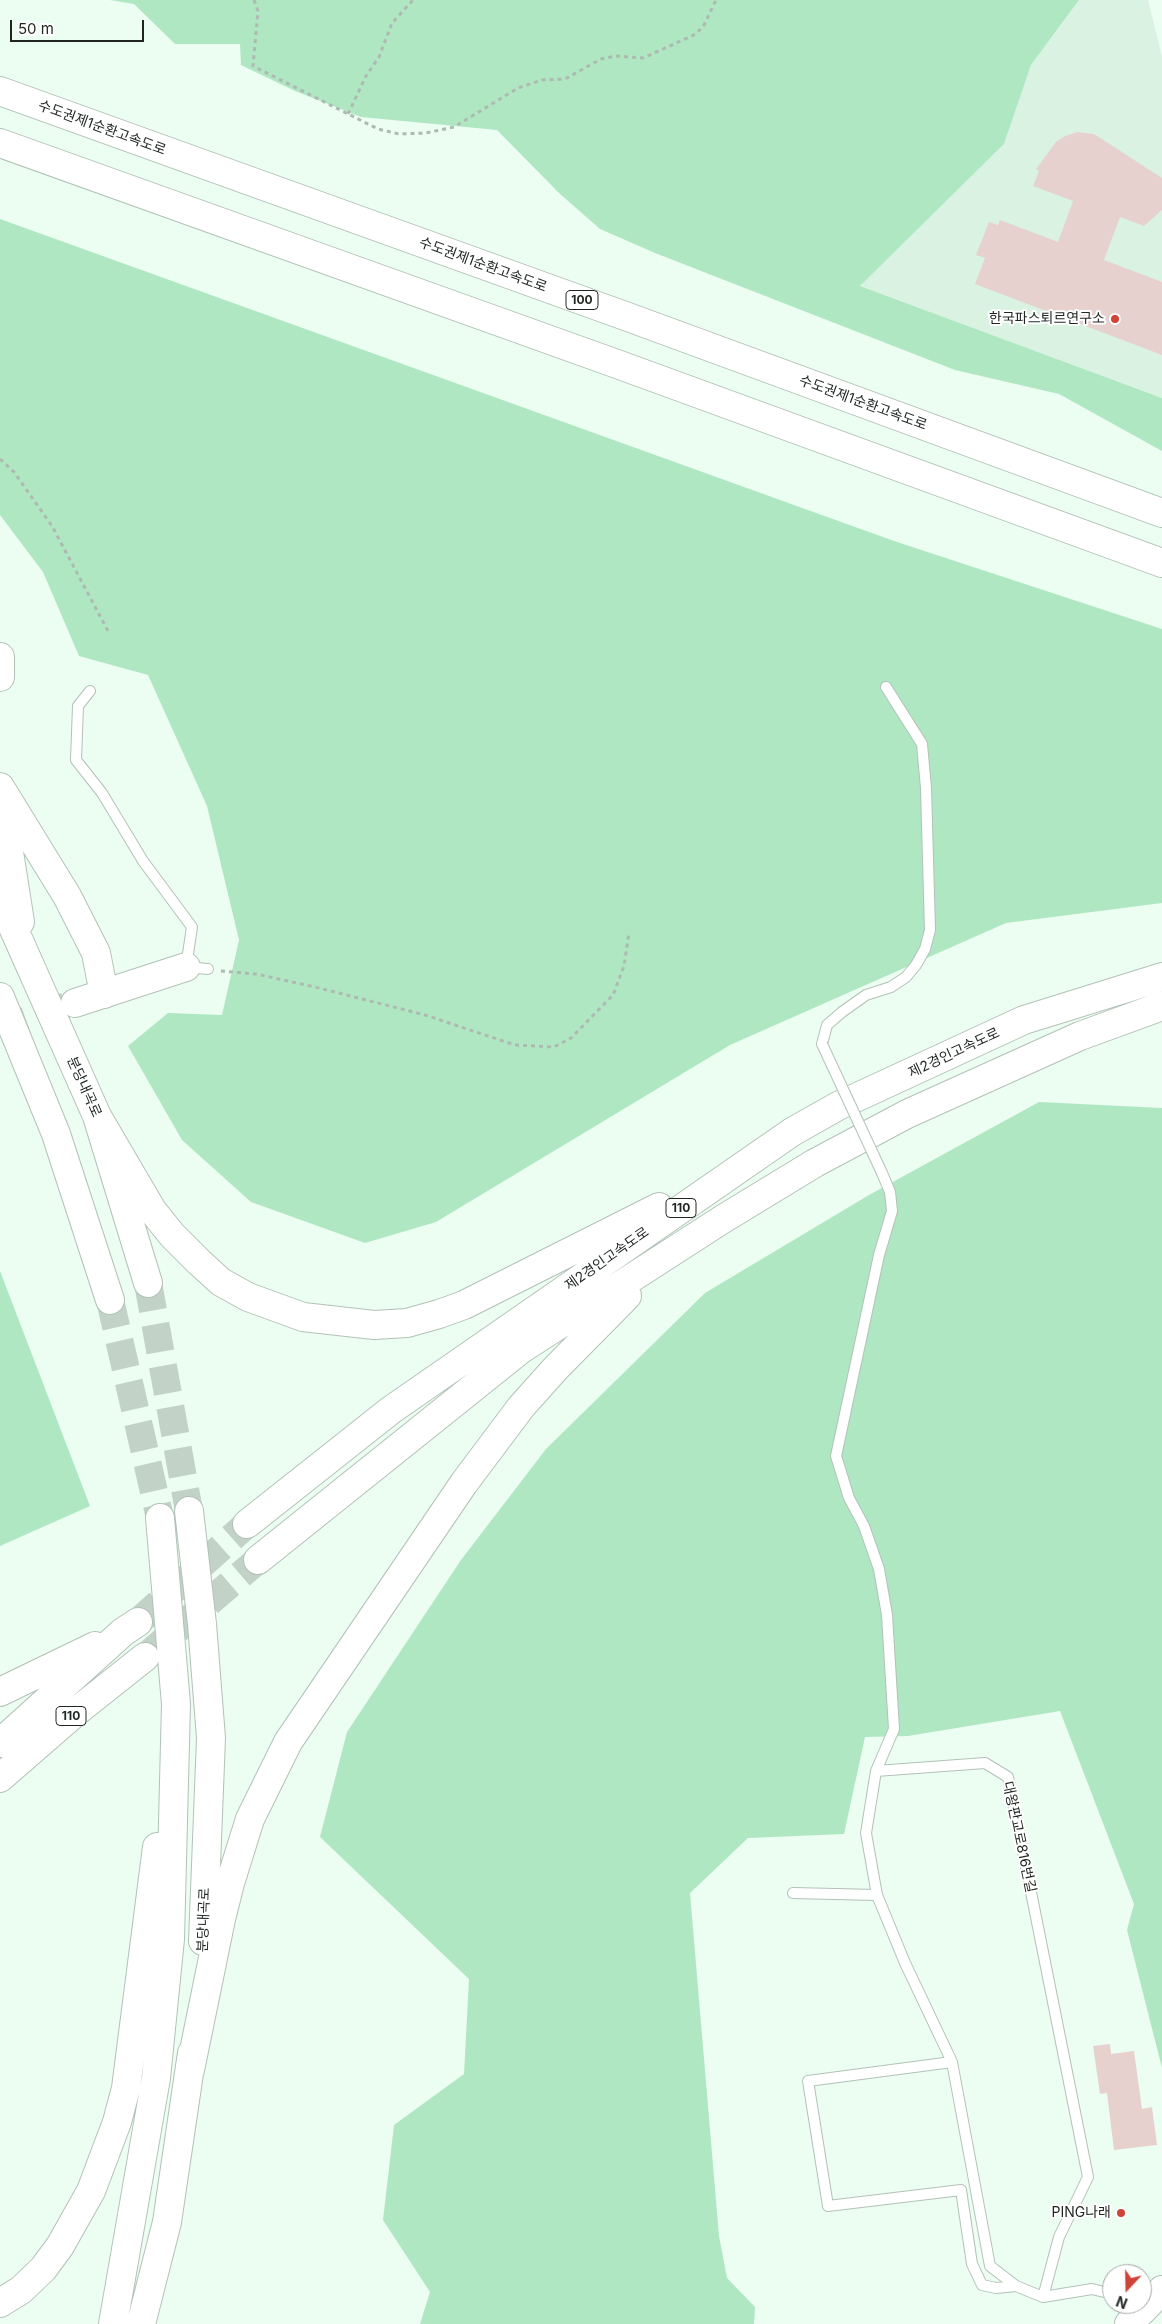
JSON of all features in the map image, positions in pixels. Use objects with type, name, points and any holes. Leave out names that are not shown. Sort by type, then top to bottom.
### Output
[{"type":"main road","name":"수도권제1순환고속도로","points":[[0,91],[628,317],[1162,513]]},
{"type":"main road","points":[[0,143],[617,364],[1162,563]]},
{"type":"main road","points":[[0,658],[0,677]]},
{"type":"main road","points":[[0,787],[67,896],[96,953],[104,994]]},
{"type":"main road","points":[[0,816],[9,852],[26,956]]},
{"type":"main road","name":"분당내곡로","points":[[0,898],[97,1116],[148,1283]]},
{"type":"main road","points":[[75,1003],[197,968]]},
{"type":"main road","name":"제2경인고속도로","points":[[247,1524],[391,1410],[792,1132],[838,1106],[1024,1020],[1162,976]]},
{"type":"main road","points":[[0,997],[56,1134],[110,1300]]},
{"type":"main road","name":"제2경인고속도로","points":[[258,1560],[520,1350],[723,1219],[815,1163],[907,1114],[1080,1036],[1162,1006]]},
{"type":"main road","points":[[97,1116],[152,1210],[172,1235],[221,1282],[248,1297],[303,1317],[374,1325],[407,1323],[464,1305],[747,1162]]},
{"type":"main road","points":[[190,2070],[221,1919],[248,1826],[288,1742],[306,1712],[464,1483],[521,1407],[626,1296],[723,1219]]},
{"type":"main road","name":"분당내곡로","points":[[141,2324],[167,2222],[190,2070],[202,1958],[212,1738],[202,1624],[189,1511]]},
{"type":"main road","points":[[112,2324],[156,2078],[170,1920],[176,1704],[160,1518]]},
{"type":"main road","name":"110","points":[[0,1692],[131,1627],[0,1743]]},
{"type":"main road","name":"110","points":[[0,1778],[77,1711],[145,1657]]},
{"type":"main road","points":[[0,2303],[21,2290],[43,2269],[60,2246],[91,2191],[117,2122],[126,2088],[176,1704]]},
{"type":"main road","points":[[1129,2324],[1137,2314]]},
{"type":"lane","points":[[886,687],[922,744],[926,788],[930,930],[925,948],[916,965],[906,977],[892,987],[866,995],[842,1012],[827,1025],[822,1044],[890,1192],[892,1211],[879,1255],[836,1456],[849,1498],[864,1526],[879,1569],[887,1615],[894,1729],[876,1771],[866,1832],[877,1895],[905,1963],[952,2062],[990,2266],[1016,2286],[1043,2297],[1092,2289],[1102,2292]]},
{"type":"lane","points":[[90,691],[78,706],[76,760],[102,793],[143,861],[192,927],[197,968]]},
{"type":"lane","name":"대왕판교로816번길","points":[[876,1771],[985,1763],[1008,1778],[1088,2177],[1059,2237],[1043,2297]]},
{"type":"lane","points":[[793,1893],[877,1895]]},
{"type":"lane","points":[[952,2062],[808,2081],[828,2206],[961,2190],[972,2264],[982,2285],[996,2288],[1016,2286]]},
{"type":"path","points":[[254,0],[258,12],[253,66],[378,129],[399,134],[426,133],[454,127],[518,88],[542,80],[565,79],[601,59],[616,56],[643,58],[696,34],[704,25],[716,0]]},
{"type":"path","points":[[348,114],[366,76],[379,57],[392,23],[413,0]]},
{"type":"path","points":[[0,459],[14,472],[52,526],[108,631]]},
{"type":"path","points":[[197,968],[256,974],[315,987],[425,1015],[515,1045],[554,1047],[571,1038],[613,994],[624,966],[628,933]]},
{"type":"shaded area","points":[[1079,0],[1148,0],[1162,57],[1162,398],[860,286],[1004,144],[1031,65]]},
{"type":"green space","points":[[110,0],[1079,0],[1031,65],[1004,144],[860,286],[1162,398],[1162,451],[1059,394],[955,370],[655,253],[600,229],[559,193],[497,130],[361,117],[295,91],[241,65],[240,44],[175,44],[134,4]]},
{"type":"green space","points":[[0,219],[894,541],[1162,629],[1162,903],[1006,923],[730,1045],[436,1222],[365,1243],[251,1202],[182,1140],[128,1046],[168,1013],[222,1015],[239,940],[207,806],[148,675],[79,656],[43,572],[0,515]]},
{"type":"green space","points":[[1039,1102],[1162,1108],[1162,2068],[1127,1930],[1134,1904],[1060,1711],[908,1736],[865,1737],[844,1834],[748,1838],[690,1893],[719,2236],[727,2278],[755,2307],[754,2324],[420,2324],[430,2292],[383,2220],[394,2125],[464,2074],[469,1979],[320,1837],[347,1732],[461,1560],[546,1449],[705,1293],[869,1195]]},
{"type":"green space","points":[[0,1271],[90,1506],[0,1546]]},
{"type":"building","points":[[1078,132],[1094,134],[1162,178],[1162,210],[1144,226],[1120,217],[1104,260],[1162,282],[1162,355],[975,284],[985,258],[976,255],[989,222],[998,225],[1000,220],[1058,242],[1073,201],[1033,186],[1039,171],[1036,169],[1056,142],[1065,136]]},
{"type":"building","points":[[1110,2044],[1111,2054],[1134,2051],[1142,2109],[1152,2107],[1157,2145],[1114,2150],[1107,2093],[1100,2094],[1093,2046]]},
{"type":"tunnel","points":[[0,1030],[72,1004]]},
{"type":"tunnel","points":[[148,1283],[189,1511]]},
{"type":"tunnel","points":[[110,1300],[160,1518]]},
{"type":"tunnel","points":[[138,1622],[247,1524]]},
{"type":"tunnel","points":[[145,1657],[258,1560]]},
{"type":"place","name":"한국파스퇴르연구소","points":[[1115,319]]},
{"type":"place","name":"PING나래","points":[[1121,2213]]}]
